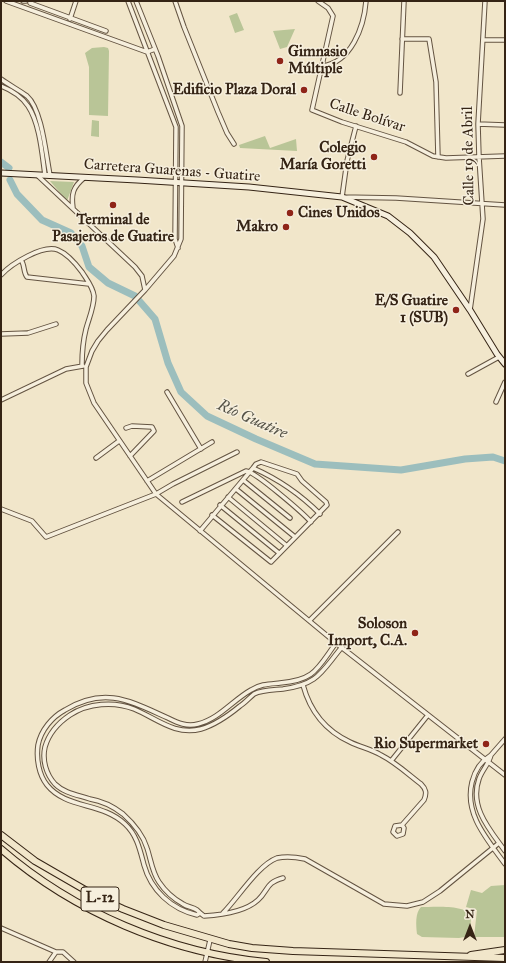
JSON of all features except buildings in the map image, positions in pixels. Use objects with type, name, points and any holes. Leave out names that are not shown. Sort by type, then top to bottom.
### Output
[{"type":"highway","name":"L-12","points":[[1,835],[34,861],[99,898],[123,910],[210,940],[252,948],[505,958]]},
{"type":"highway","name":"L-12","points":[[1,849],[17,863],[47,884],[112,920],[141,932],[206,953],[266,962]]},
{"type":"highway","points":[[459,957],[505,950]]},
{"type":"main road","name":"Carretera Guarenas - Guatire","points":[[1,173],[249,187],[342,197],[388,216],[410,233],[434,257],[505,364]]},
{"type":"street","points":[[7,1],[147,52],[155,49]]},
{"type":"street","points":[[30,1],[30,3],[106,31]]},
{"type":"street","points":[[68,24],[76,1]]},
{"type":"street","points":[[128,1],[176,127],[175,239],[178,248]]},
{"type":"street","points":[[136,1],[155,49],[182,126],[181,239],[174,256],[145,290],[107,330],[92,351],[86,367],[86,384],[94,403],[156,494],[336,643],[505,775]]},
{"type":"street","points":[[175,1],[218,112],[234,144]]},
{"type":"street","name":"Calle Bolívar","points":[[318,1],[328,8],[332,16],[312,110],[342,122],[406,142],[433,156],[446,158],[505,156]]},
{"type":"street","points":[[322,66],[332,64],[345,55],[351,48],[360,27],[366,1]]},
{"type":"street","points":[[400,93],[404,1]]},
{"type":"street","name":"Calle 19 de Abril","points":[[470,310],[482,219],[478,124],[484,1]]},
{"type":"street","points":[[402,39],[429,39],[436,82],[438,157]]},
{"type":"street","points":[[483,40],[505,40]]},
{"type":"street","points":[[1,79],[28,97],[35,107],[40,122],[47,175]]},
{"type":"street","points":[[1,86],[20,96],[28,106],[37,131],[47,175]]},
{"type":"street","points":[[478,124],[505,125]]},
{"type":"street","points":[[354,126],[342,197],[396,198],[505,205]]},
{"type":"street","points":[[35,175],[135,267],[142,276],[145,290]]},
{"type":"street","points":[[73,209],[71,199],[73,189],[84,178]]},
{"type":"street","points":[[1,275],[21,260],[50,248],[58,250],[75,263],[93,290],[94,300],[83,346],[82,365]]},
{"type":"street","points":[[21,260],[27,276],[89,284]]},
{"type":"street","points":[[1,334],[28,333],[56,324]]},
{"type":"street","points":[[468,374],[499,357]]},
{"type":"street","points":[[1,400],[66,369],[82,365],[86,367]]},
{"type":"street","points":[[496,402],[505,382]]},
{"type":"street","points":[[167,392],[201,449]]},
{"type":"street","points":[[126,428],[132,426],[143,426],[152,427],[154,431],[130,456]]},
{"type":"street","points":[[96,458],[120,441]]},
{"type":"street","points":[[147,481],[212,442]]},
{"type":"street","points":[[1,509],[32,521],[46,537],[156,494],[237,452]]},
{"type":"street","points":[[200,531],[212,515],[256,464],[265,462],[297,474],[302,481],[326,502],[327,506],[271,562],[212,515]]},
{"type":"street","points":[[251,470],[311,522]]},
{"type":"street","points":[[182,502],[242,472],[251,470],[284,484],[307,501],[320,514]]},
{"type":"street","points":[[243,480],[290,518]]},
{"type":"street","points":[[236,489],[295,537]]},
{"type":"street","points":[[228,497],[286,546]]},
{"type":"street","points":[[220,506],[279,553]]},
{"type":"street","points":[[310,620],[398,532]]},
{"type":"street","points":[[200,913],[197,915],[180,909],[166,899],[154,886],[147,873],[136,838],[126,824],[108,812],[89,805],[68,800],[54,792],[42,778],[39,769],[38,753],[40,739],[48,724],[58,714],[76,704],[94,698],[110,697],[130,701],[180,723],[194,725],[204,722],[216,716],[254,688],[263,685],[301,680],[313,673],[336,643]]},
{"type":"street","points":[[283,878],[276,880],[268,886],[256,902],[244,908],[204,916],[178,901],[159,883],[152,867],[147,846],[142,836],[122,814],[103,803],[69,793],[54,783],[49,776],[44,761],[44,752],[48,737],[64,718],[92,706],[103,704],[124,706],[134,709],[169,727],[179,730],[200,729],[216,722],[242,706],[249,698],[257,693],[303,685],[312,681],[324,670],[342,647]]},
{"type":"street","points":[[301,680],[306,698],[313,711],[330,730],[350,742],[368,748],[391,761],[421,784],[426,792],[424,800],[402,826]]},
{"type":"street","points":[[391,761],[428,714]]},
{"type":"street","points":[[505,739],[479,764],[473,778],[470,794],[470,803],[474,817],[493,848],[505,864]]},
{"type":"street","points":[[491,754],[489,762],[478,781],[476,788],[477,802],[485,824],[505,851]]},
{"type":"street","points":[[223,913],[261,869],[277,858],[284,857],[305,859],[384,904],[407,906],[423,902],[440,892],[499,843]]},
{"type":"street","points":[[1,928],[56,952],[63,952],[74,962]]},
{"type":"street","points":[[204,962],[210,940]]},
{"type":"street","points":[[49,962],[56,952]]},
{"type":"green space","points":[[237,13],[244,30],[235,33],[229,16]]},
{"type":"green space","points":[[295,29],[287,47],[280,49],[273,31]]},
{"type":"green space","points":[[92,48],[108,48],[109,51],[108,116],[89,115],[89,67],[85,53]]},
{"type":"green space","points":[[92,120],[99,121],[99,137],[91,136]]},
{"type":"green space","points":[[265,136],[270,148],[296,139],[297,151],[240,148],[239,145]]},
{"type":"green space","points":[[50,181],[74,182],[67,201]]},
{"type":"green space","points":[[505,885],[505,937],[474,937],[477,910],[466,907],[471,890],[482,893],[491,886]]},
{"type":"green space","points":[[421,907],[449,907],[468,912],[471,916],[470,936],[459,938],[422,937],[417,934],[416,927],[416,919]]},
{"type":"waterway","name":"Río Guatire","points":[[1,162],[9,168]]},
{"type":"waterway","name":"Río Guatire","points":[[10,180],[17,194],[42,220],[71,233],[82,246],[89,267],[108,283],[135,296],[155,319],[168,363],[181,392],[207,416],[315,464],[401,470],[465,459],[493,457],[505,461]]},
{"type":"place","name":"Gimnasio Múltiple","points":[[280,61]]},
{"type":"place","name":"Edificio Plaza Doral","points":[[304,90]]},
{"type":"place","name":"Colegio María Goretti","points":[[374,157]]},
{"type":"place","name":"Terminal de Pasajeros de Guatire","points":[[113,205]]},
{"type":"place","name":"Cines Unidos","points":[[290,213]]},
{"type":"place","name":"Makro","points":[[286,227]]},
{"type":"place","name":"E/S Guatire 1 (SUB)","points":[[456,310]]},
{"type":"place","name":"Soloson Import, C.A.","points":[[415,633]]},
{"type":"place","name":"Rio Supermarket","points":[[486,744]]}]
